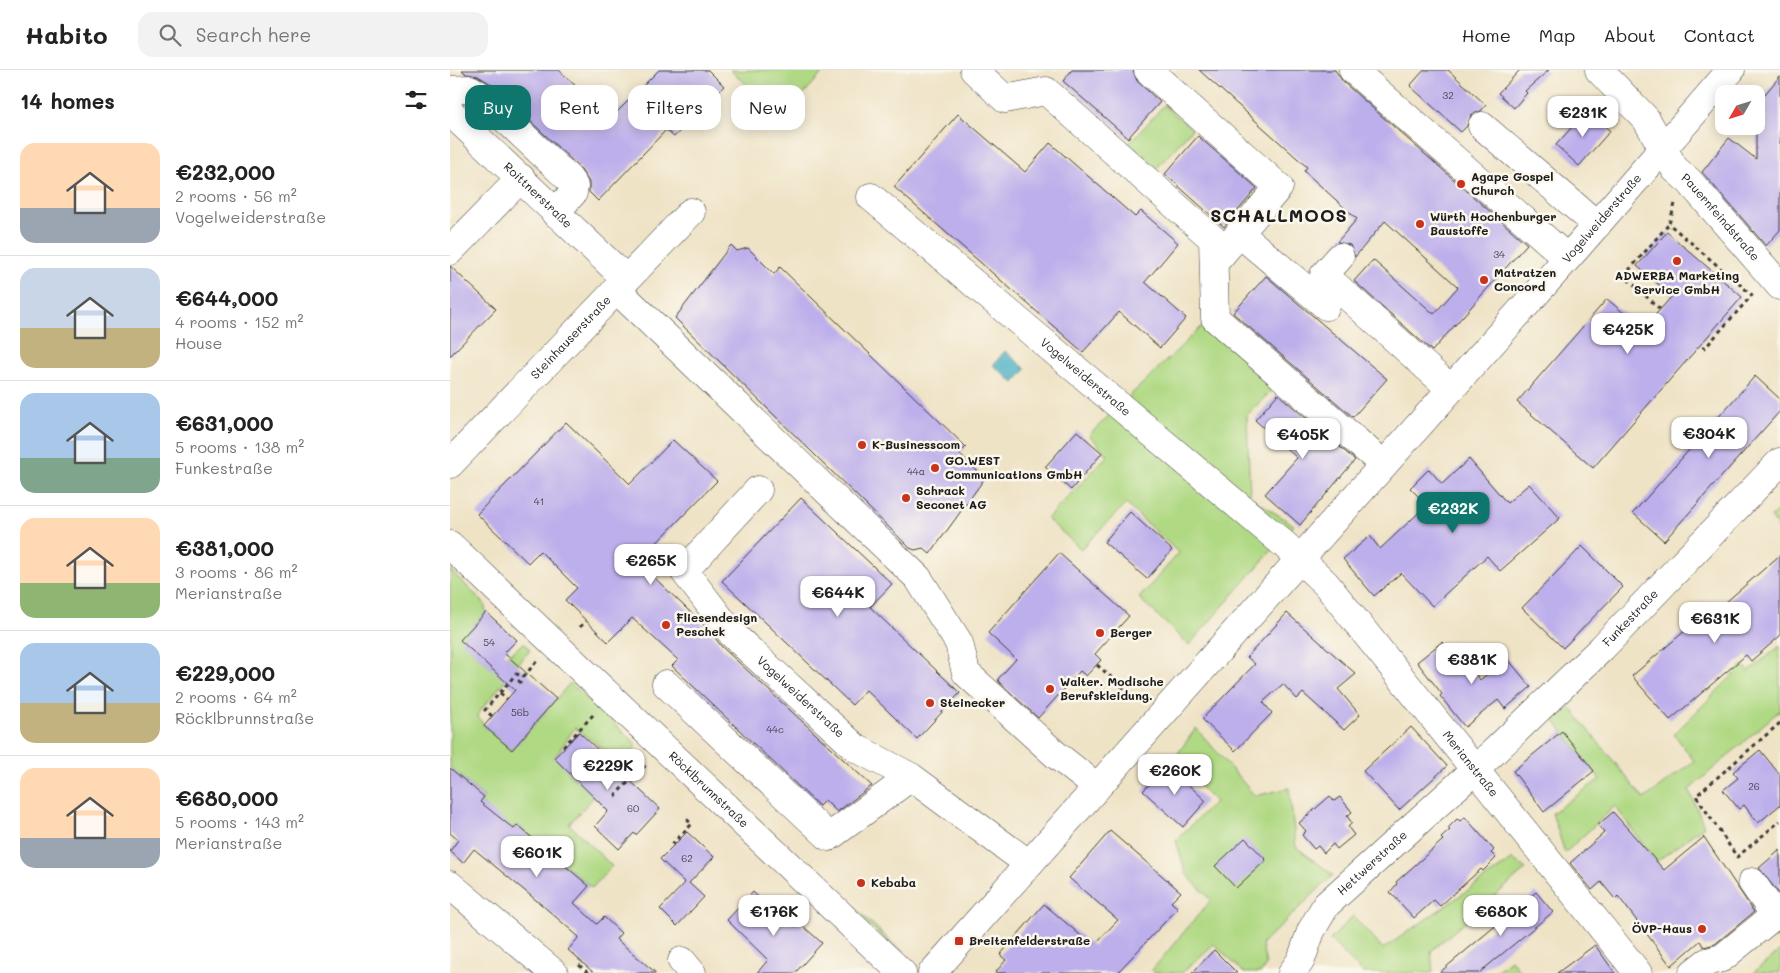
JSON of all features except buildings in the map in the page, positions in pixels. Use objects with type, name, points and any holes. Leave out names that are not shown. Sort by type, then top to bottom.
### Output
[{"type":"street","points":[[974,70],[1005,99],[1046,91],[1213,239],[1215,318],[1383,464]]},
{"type":"street","points":[[1148,70],[1279,188],[1214,263]]},
{"type":"street","points":[[1353,70],[1567,258]]},
{"type":"street","name":"Pauernfeindstraße","points":[[1599,70],[1646,120],[1675,169],[1689,181],[1780,286]]},
{"type":"street","name":"Vogelweiderstraße","points":[[932,973],[1567,258],[1731,70]]},
{"type":"street","points":[[450,90],[470,89],[480,95],[568,178],[574,190],[555,213]]},
{"type":"street","name":"Roittnerstraße","points":[[450,112],[521,178],[621,284],[918,578],[959,643],[966,673],[1055,754],[1097,787]]},
{"type":"street","points":[[1482,126],[1597,224]]},
{"type":"street","points":[[450,251],[521,178]]},
{"type":"street","name":"Vogelweiderstraße","points":[[871,198],[1300,557]]},
{"type":"street","name":"Steinhauserstraße","points":[[450,464],[691,212]]},
{"type":"street","points":[[1239,233],[1326,306]]},
{"type":"street","points":[[1340,257],[1324,275],[1450,389]]},
{"type":"street","name":"Funkestraße","points":[[1476,769],[1602,648],[1780,462]]},
{"type":"street","name":"Vogelweiderstraße","points":[[758,490],[684,570],[732,635],[856,748],[911,778],[1029,864]]},
{"type":"street","name":"Röcklbrunnstraße","points":[[450,545],[609,698],[902,973]]},
{"type":"street","name":"Merianstraße","points":[[1300,557],[1326,584],[1638,973]]},
{"type":"street","points":[[666,684],[829,837],[911,778]]},
{"type":"street","name":"Hettwerstraße","points":[[1292,973],[1301,960],[1311,931],[1326,905],[1476,769]]},
{"type":"street","points":[[1693,973],[1707,962],[1722,958],[1775,915],[1752,882]]},
{"type":"street","points":[[450,885],[554,973]]},
{"type":"path","points":[[1660,309],[1624,276],[1669,224],[1676,200]]},
{"type":"path","points":[[1669,224],[1752,295],[1705,348],[1700,345]]},
{"type":"path","points":[[580,627],[586,620]]},
{"type":"path","points":[[521,683],[519,681],[553,644]]},
{"type":"path","points":[[1097,664],[1142,704]]},
{"type":"path","points":[[492,716],[485,710],[516,674],[524,676]]},
{"type":"path","points":[[500,693],[507,699]]},
{"type":"path","points":[[565,747],[609,698]]},
{"type":"path","points":[[1780,723],[1696,796],[1737,857],[1780,821]]},
{"type":"path","points":[[617,797],[616,794],[663,748]]},
{"type":"path","points":[[674,845],[692,824],[685,818]]},
{"type":"green space","points":[[730,70],[825,70],[805,92],[805,85],[747,85]]},
{"type":"green space","points":[[1164,105],[1192,129],[1157,168],[1129,144]]},
{"type":"green space","points":[[1219,310],[1287,375],[1247,415],[1250,497],[1294,525],[1189,645],[1139,598],[1179,553],[1126,504],[1081,549],[1047,519],[1108,455],[1089,435]]},
{"type":"green space","points":[[1780,509],[1780,530],[1771,517]]},
{"type":"green space","points":[[450,570],[484,603],[486,612],[461,640],[491,668],[524,643],[530,650],[477,715],[484,726],[512,750],[570,683],[637,745],[622,763],[575,728],[554,758],[604,786],[569,824],[612,866],[592,888],[517,825],[494,854],[487,808],[480,802],[484,797],[450,768]]},
{"type":"green space","points":[[1780,646],[1780,710],[1689,790],[1704,826],[1656,862],[1615,806],[1565,853],[1552,813],[1600,779],[1554,720],[1570,707],[1644,799],[1694,761],[1674,734],[1743,665],[1749,671]]},
{"type":"green space","points":[[1196,728],[1255,796],[1289,788],[1296,847],[1333,875],[1262,944],[1266,965],[1261,973],[1244,973],[1214,944],[1182,973],[1153,973],[1152,970],[1211,900],[1186,874],[1176,840],[1215,802],[1174,759]]},
{"type":"green space","points":[[801,857],[904,954],[904,956],[798,861]]},
{"type":"green space","points":[[1513,859],[1526,869],[1431,951],[1433,973],[1363,973],[1330,940],[1353,916],[1383,949]]},
{"type":"green space","points":[[1780,951],[1780,973],[1753,973]]},
{"type":"green space","points":[[1511,960],[1522,973],[1493,973]]},
{"type":"water","points":[[1005,351],[1026,369],[1014,383],[993,365]]},
{"type":"place","name":"Agape Gospel Church","points":[[1461,184]]},
{"type":"place","name":"Würth Hochenburger Baustoffe","points":[[1420,224]]},
{"type":"place","name":"ADWERBA Marketing Service GmbH","points":[[1677,261]]},
{"type":"place","name":"Matratzen Concord","points":[[1484,280]]},
{"type":"place","name":"K-Businesscom","points":[[862,445]]},
{"type":"place","name":"GO.WEST Communications GmbH","points":[[935,468]]},
{"type":"place","name":"Schrack Seconet AG","points":[[906,498]]},
{"type":"place","name":"Fliesendesign Peschek","points":[[666,625]]},
{"type":"place","name":"Berger","points":[[1100,633]]},
{"type":"place","name":"Walter. Modische Berufskleidung.","points":[[1050,689]]},
{"type":"place","name":"Steinecker","points":[[930,703]]},
{"type":"place","name":"Kebaba","points":[[861,883]]},
{"type":"place","name":"ÖVP-Haus","points":[[1702,929]]},
{"type":"place","name":"Breitenfelderstraße","points":[[959,941]]},
{"type":"district","name":"SCHALLMOOS","points":[[1279,216]]}]
